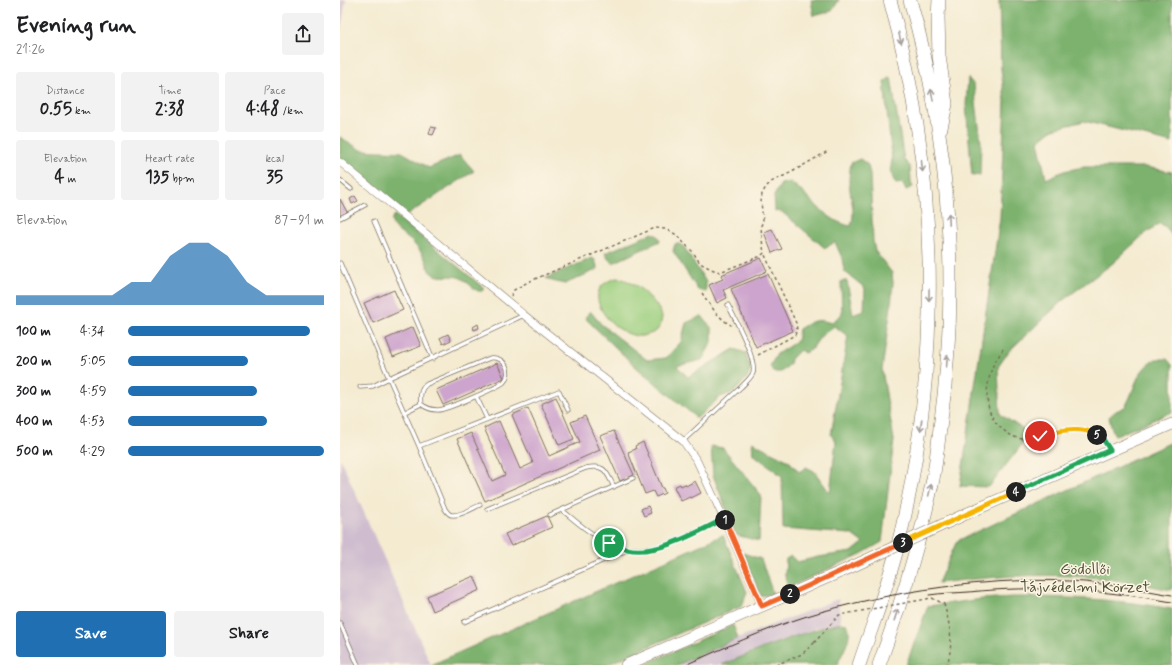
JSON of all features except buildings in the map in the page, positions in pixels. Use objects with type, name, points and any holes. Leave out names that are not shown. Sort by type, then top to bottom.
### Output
[{"type":"highway","points":[[859,665],[887,584],[898,546],[924,408],[928,340],[928,214],[920,145],[905,61],[890,0]]},
{"type":"highway","points":[[879,665],[908,579],[920,536],[933,478],[943,406],[949,342],[950,258],[948,212],[939,134],[924,58],[910,0]]},
{"type":"highway","points":[[939,0],[939,56],[946,104],[939,134]]},
{"type":"main road","points":[[626,665],[845,570],[1110,450],[1172,424]]},
{"type":"street","points":[[340,162],[524,315],[683,441],[697,461],[762,606]]},
{"type":"lane","points":[[340,180],[351,188]]},
{"type":"lane","points":[[340,218],[365,205]]},
{"type":"lane","points":[[374,220],[433,359]]},
{"type":"lane","points":[[340,263],[445,509],[448,514],[453,515],[460,514],[480,505]]},
{"type":"lane","points":[[683,441],[752,375],[754,367],[752,358],[728,306]]},
{"type":"lane","points":[[360,387],[373,386],[524,315]]},
{"type":"lane","points":[[490,358],[499,358],[504,362],[507,368],[505,381],[498,386],[476,396],[439,410],[428,408],[421,404],[420,392],[427,384],[490,358]]},
{"type":"lane","points":[[419,446],[559,391],[568,410]]},
{"type":"lane","points":[[476,396],[486,419]]},
{"type":"lane","points":[[404,412],[421,404]]},
{"type":"lane","points":[[1040,436],[1057,430],[1075,429],[1091,432],[1103,439],[1110,450]]},
{"type":"lane","points":[[487,509],[594,466],[600,467],[606,472],[614,487]]},
{"type":"lane","points":[[550,515],[634,478]]},
{"type":"lane","points":[[562,510],[596,537],[627,550],[642,550],[670,544],[724,519]]},
{"type":"lane","points":[[464,622],[627,550]]},
{"type":"lane","points":[[340,623],[358,665]]},
{"type":"path","points":[[754,357],[795,334],[797,330],[796,323],[764,253],[761,226],[763,220],[761,202],[762,194],[771,182],[792,172],[828,151]]},
{"type":"path","points":[[507,300],[514,290],[528,282],[655,228],[666,229],[675,234],[693,252],[700,263],[711,270],[720,272],[761,256],[764,253]]},
{"type":"path","points":[[702,293],[713,310],[727,323],[740,330]]},
{"type":"path","points":[[1003,349],[992,367],[987,394],[990,414],[998,427],[1012,437],[1026,440],[1040,436]]},
{"type":"path","points":[[776,665],[802,654],[839,615],[932,598],[944,604],[951,631],[949,659],[947,665]]},
{"type":"shaded area","points":[[340,0],[346,0],[340,34]]},
{"type":"shaded area","points":[[340,458],[431,665],[340,665]]},
{"type":"shaded area","points":[[838,599],[841,623],[816,628],[722,665],[677,665],[738,638]]},
{"type":"green space","points":[[811,0],[839,0],[832,11],[814,16]]},
{"type":"green space","points":[[999,0],[1172,0],[1172,143],[1084,121],[1053,129],[1038,141],[1046,179],[1064,171],[1084,167],[1146,167],[1172,172],[1172,236],[1167,228],[1160,223],[1142,236],[1113,263],[1062,301],[1009,351],[998,367],[1000,414],[1030,434],[989,487],[960,486],[1000,218],[1005,101],[1001,69]]},
{"type":"green space","points":[[891,77],[904,160],[910,166],[911,182],[913,187],[906,190],[902,183],[896,184],[891,172],[892,160],[884,82]]},
{"type":"green space","points":[[968,78],[974,85],[981,143],[980,175],[972,176],[966,105]]},
{"type":"green space","points":[[340,137],[361,150],[402,152],[429,168],[460,155],[474,171],[407,215],[340,158]]},
{"type":"green space","points":[[860,159],[868,165],[870,175],[873,241],[875,251],[892,273],[893,283],[882,370],[894,440],[882,542],[861,554],[788,588],[785,576],[786,559],[791,556],[797,562],[852,552],[863,543],[851,534],[783,529],[782,476],[753,454],[752,442],[789,461],[799,472],[806,467],[814,471],[830,493],[836,441],[831,435],[848,336],[834,326],[821,336],[811,350],[804,353],[800,350],[791,359],[790,364],[781,372],[774,372],[770,366],[777,354],[797,341],[799,329],[814,321],[831,323],[842,314],[841,281],[847,281],[853,315],[864,310],[865,288],[844,271],[842,258],[835,242],[825,248],[782,212],[775,211],[774,196],[781,184],[790,182],[826,214],[842,224],[851,226],[853,215],[849,182],[850,170],[851,163]]},
{"type":"green space","points":[[395,215],[484,288],[482,291],[476,290],[461,278],[454,276],[440,276],[431,273],[419,249],[396,230],[392,222],[392,218]]},
{"type":"green space","points":[[653,233],[658,236],[660,241],[613,263],[608,259],[605,253]]},
{"type":"green space","points":[[675,244],[679,244],[684,247],[706,282],[706,292],[698,290],[673,251]]},
{"type":"green space","points":[[592,258],[595,260],[598,269],[565,284],[546,278]]},
{"type":"green space","points":[[617,278],[638,287],[650,297],[655,304],[662,316],[660,326],[655,332],[643,336],[635,336],[623,331],[606,317],[598,299],[599,290],[605,283]]},
{"type":"green space","points":[[590,311],[601,324],[647,360],[666,358],[681,342],[686,323],[702,316],[712,329],[712,342],[702,360],[677,366],[688,377],[734,349],[746,353],[748,363],[752,364],[747,378],[734,392],[720,397],[697,418],[636,367],[585,318]]},
{"type":"green space","points":[[1156,359],[1167,359],[1172,365],[1172,412],[1115,436],[1109,417],[1116,411],[1125,407],[1140,375],[1149,364]]},
{"type":"green space","points":[[1172,442],[1172,590],[1109,579],[1050,575],[1012,576],[938,583],[957,541]]},
{"type":"green space","points":[[711,446],[723,448],[761,495],[759,541],[736,535],[713,475]]},
{"type":"green space","points":[[723,535],[747,592],[742,606],[606,665],[431,665]]},
{"type":"green space","points":[[743,553],[761,559],[773,594],[761,596]]},
{"type":"green space","points":[[1013,597],[1093,599],[1172,609],[1172,665],[906,665],[928,606]]},
{"type":"green space","points":[[841,623],[847,624],[849,634],[837,665],[722,665],[796,636]]},
{"type":"green space","points":[[733,625],[738,638],[677,665],[643,665]]},
{"type":"tram line","points":[[685,665],[759,633],[804,617],[871,600],[943,587],[979,583],[1051,580],[1096,583],[1172,595]]},
{"type":"tram line","points":[[929,595],[994,590],[1045,589],[1121,594],[1172,602]]},
{"type":"route","points":[[609,543],[627,550],[655,548],[670,544],[724,519],[762,606],[1110,450],[1103,439],[1091,432],[1075,429],[1057,430],[1040,436]]},
{"type":"park label","name":"Gödöllői Tájvédelmi Körzet","points":[[1085,578]]}]
